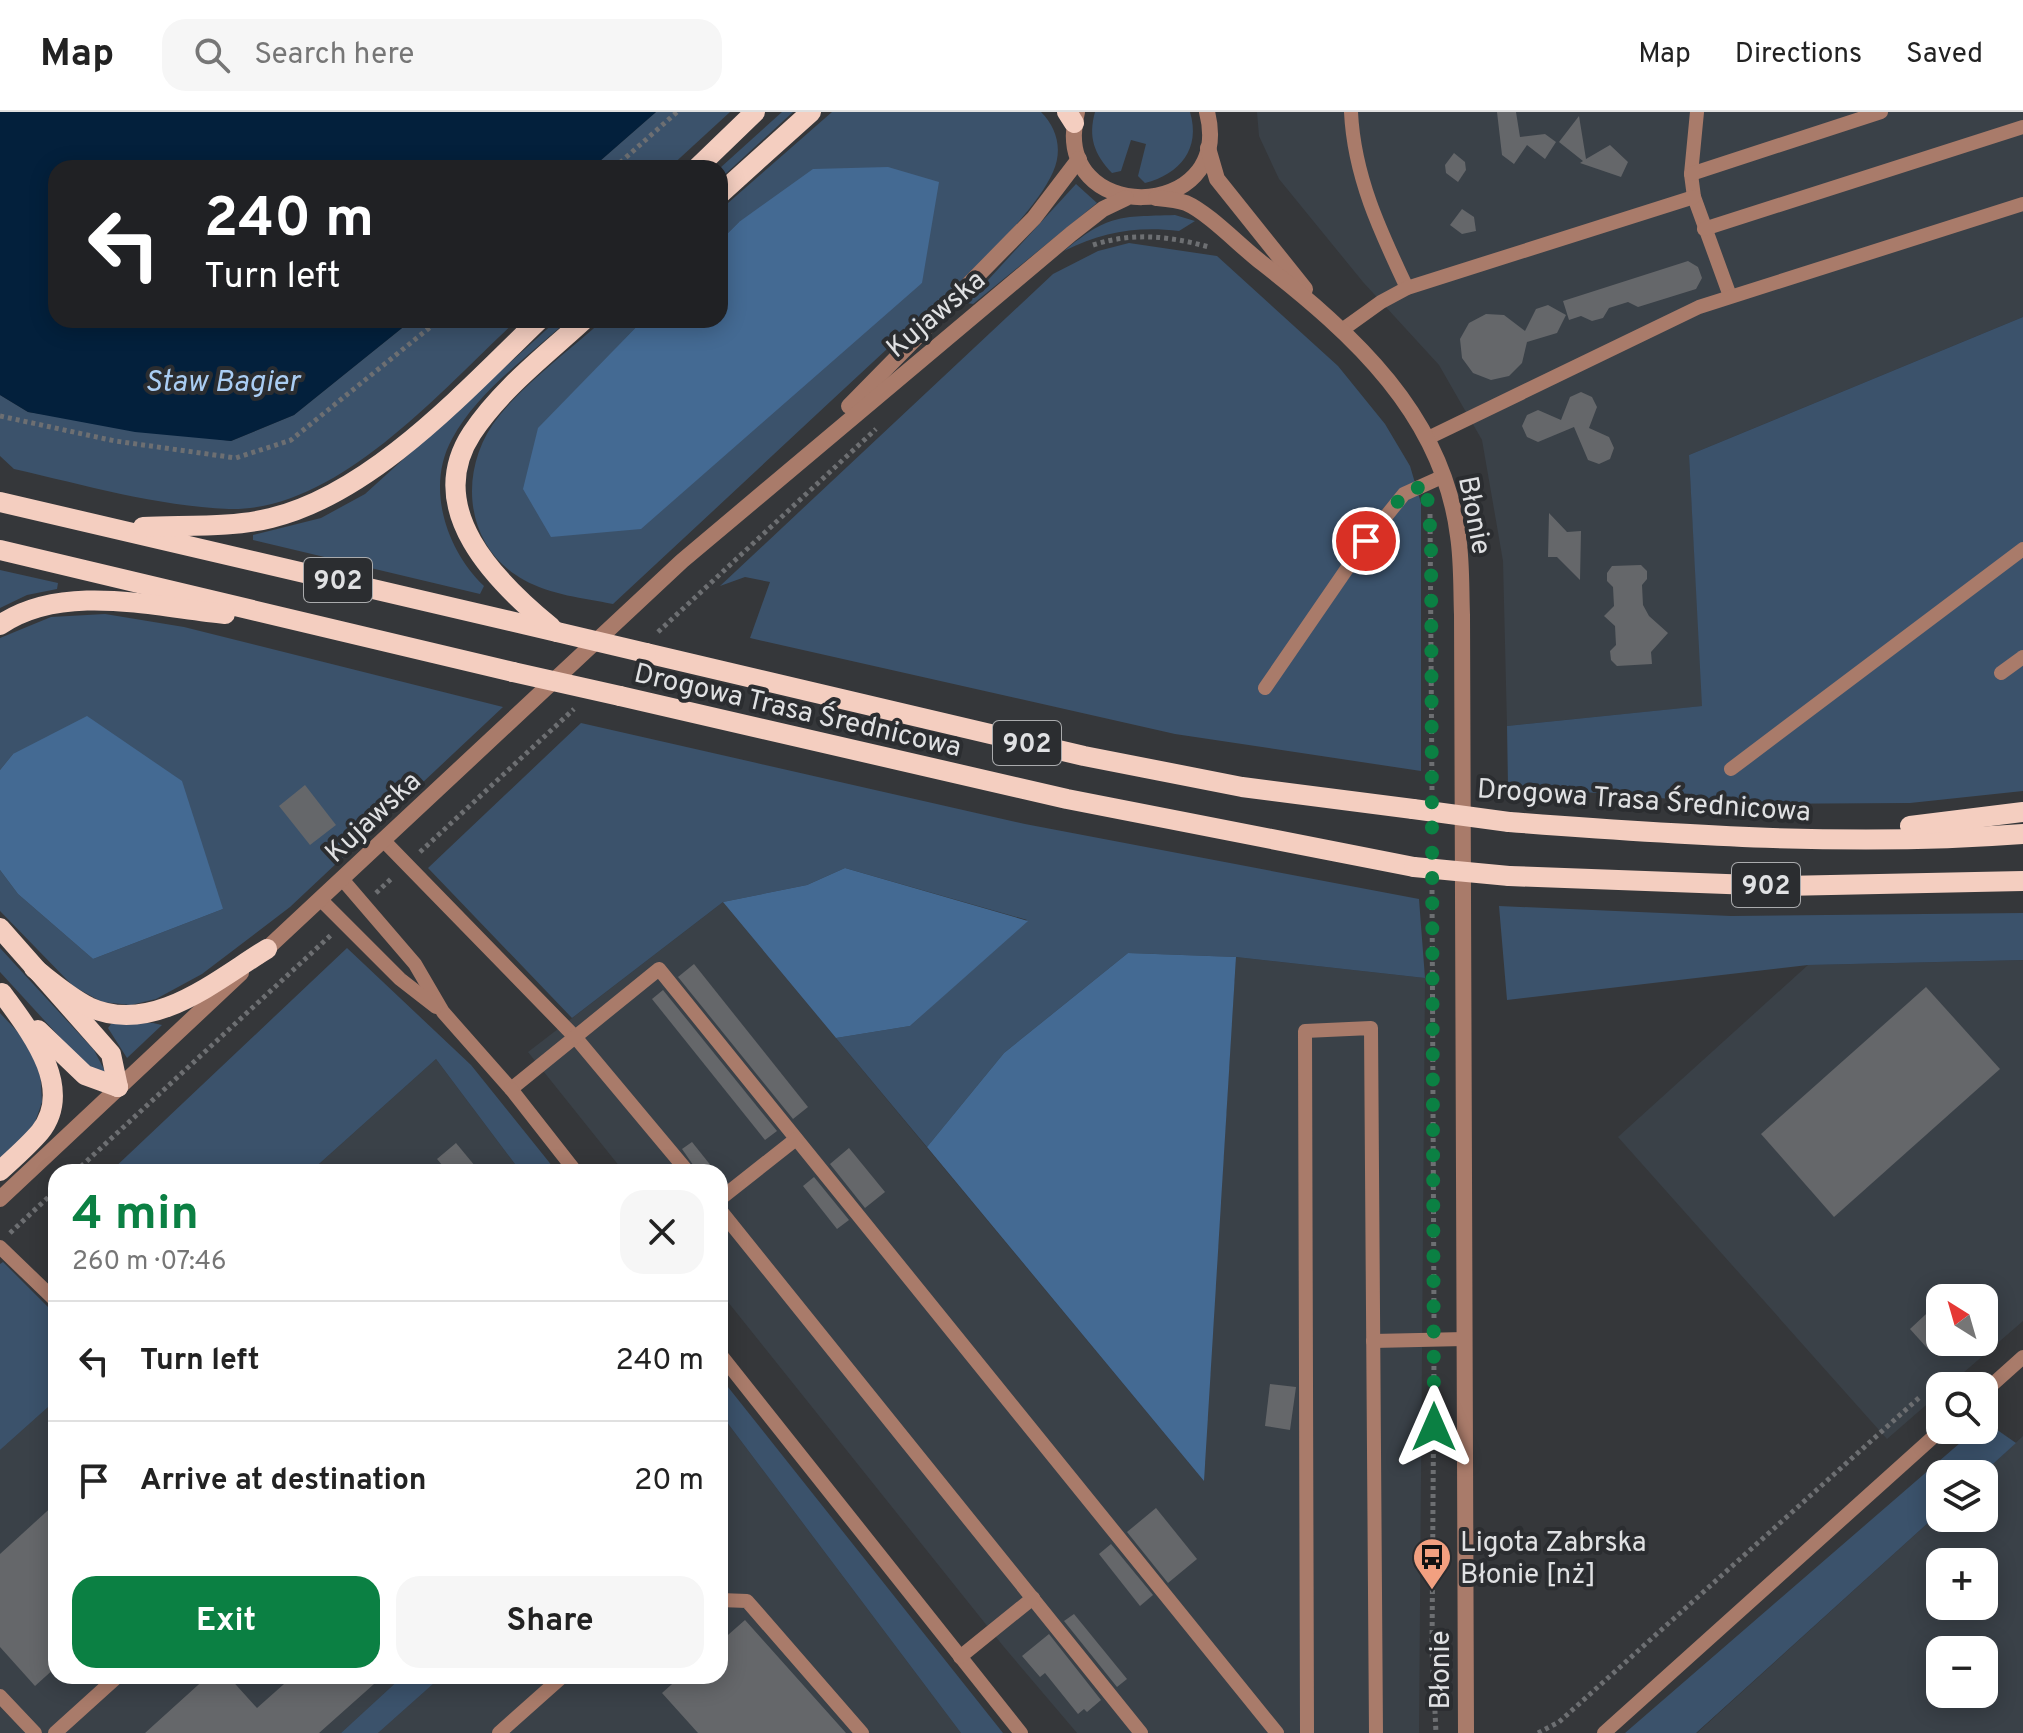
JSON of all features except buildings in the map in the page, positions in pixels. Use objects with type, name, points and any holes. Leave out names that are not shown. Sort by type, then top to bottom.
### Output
[{"type":"main road","points":[[705,160],[755,112]]},
{"type":"main road","points":[[728,187],[811,112]]},
{"type":"main road","points":[[119,528],[270,519],[311,504],[353,482],[396,450],[530,328]]},
{"type":"main road","points":[[557,632],[520,602],[482,560],[461,518],[457,478],[471,435],[487,412],[576,328]]},
{"type":"main road","name":"Drogowa Trasa Średnicowa","points":[[0,502],[1084,756],[1242,787],[1422,806],[1509,822],[1623,831],[1823,838],[2023,834]]},
{"type":"main road","name":"Drogowa Trasa Średnicowa","points":[[0,550],[1067,799],[1414,867],[1509,876],[1783,886],[2023,881]]},
{"type":"main road","points":[[0,625],[17,613],[59,602],[97,601],[301,621]]},
{"type":"main road","points":[[1823,838],[2023,812]]},
{"type":"main road","points":[[0,928],[111,1054],[118,1087]]},
{"type":"main road","points":[[34,968],[92,1008],[118,1015],[155,1013],[267,949]]},
{"type":"main road","points":[[1,992],[85,1075],[118,1087]]},
{"type":"main road","points":[[0,1171],[42,1130],[50,1102],[49,1075],[42,1050],[1,992]]},
{"type":"street","name":"Błonie","points":[[1207,112],[1208,147],[1217,179],[1320,308],[1409,404],[1444,476],[1458,535],[1462,615],[1466,1733]]},
{"type":"street","points":[[1072,116],[1079,159],[1097,183],[1126,198],[1156,198],[1191,178],[1208,147]]},
{"type":"street","name":"Kujawska","points":[[782,474],[1034,218],[1079,159]]},
{"type":"street","name":"Kujawska","points":[[0,1199],[682,561],[1071,234],[1103,209],[1126,198]]},
{"type":"street","name":"Błonie","points":[[1156,198],[1193,207],[1320,308]]},
{"type":"lane","points":[[1351,112],[1352,141],[1371,212],[1407,288]]},
{"type":"lane","points":[[1697,112],[1691,174],[1694,197],[1730,296]]},
{"type":"lane","points":[[1691,174],[1881,112]]},
{"type":"lane","points":[[1704,229],[2022,128],[2022,112]]},
{"type":"lane","points":[[1342,330],[1407,288],[1694,197]]},
{"type":"lane","points":[[1428,438],[1676,316],[1730,296],[2023,204]]},
{"type":"lane","points":[[1265,688],[1366,541],[1404,494],[1444,476]]},
{"type":"lane","points":[[1731,769],[2023,549]]},
{"type":"lane","points":[[2001,673],[2023,657]]},
{"type":"lane","points":[[384,841],[576,1038],[681,1164]]},
{"type":"lane","points":[[342,879],[415,964],[443,1012]]},
{"type":"lane","points":[[320,899],[400,979],[443,1012],[511,1089],[570,1164]]},
{"type":"lane","points":[[511,1089],[659,969],[1277,1733]]},
{"type":"lane","points":[[1307,1733],[1305,1031],[1371,1028],[1376,1733]]},
{"type":"lane","points":[[728,1193],[796,1139]]},
{"type":"lane","points":[[728,1220],[1141,1733]]},
{"type":"lane","points":[[0,1244],[48,1293]]},
{"type":"lane","points":[[1373,1341],[1465,1339]]},
{"type":"lane","points":[[1998,1379],[2023,1357]]},
{"type":"lane","points":[[728,1364],[1021,1733]]},
{"type":"lane","points":[[1604,1733],[1926,1443]]},
{"type":"lane","points":[[960,1657],[1033,1598]]},
{"type":"lane","points":[[728,1600],[747,1601],[862,1733]]},
{"type":"lane","points":[[55,1733],[109,1684]]},
{"type":"lane","points":[[499,1733],[554,1684]]},
{"type":"lane","points":[[0,1696],[35,1733]]},
{"type":"path","points":[[623,160],[677,112]]},
{"type":"path","points":[[1184,240],[1219,250]]},
{"type":"path","points":[[0,416],[115,441],[236,458],[291,440],[429,328]]},
{"type":"path","points":[[1422,806],[1431,537],[1426,484]]},
{"type":"path","points":[[1432,882],[1432,1649],[1436,1733]]},
{"type":"path","points":[[0,1244],[48,1198]]},
{"type":"path","points":[[1538,1733],[1559,1722],[1605,1682],[1921,1396]]},
{"type":"shaded area","points":[[656,112],[730,112],[678,160],[601,160]]},
{"type":"shaded area","points":[[782,112],[793,112],[728,172],[728,161]]},
{"type":"shaded area","points":[[832,112],[1041,112],[1057,140],[1058,156],[1053,172],[1042,192],[1006,236],[613,604],[556,593],[524,580],[504,566],[488,548],[478,527],[472,482],[477,459],[486,437],[509,404],[594,328],[635,328],[538,429],[922,283],[739,222],[728,233],[728,203]]},
{"type":"shaded area","points":[[1095,112],[1190,112],[1193,137],[1190,148],[1178,166],[1145,183],[1138,176],[1146,144],[1131,140],[1121,171],[1112,173],[1094,145],[1092,129]]},
{"type":"shaded area","points":[[1257,112],[2023,112],[2023,317],[1689,455],[1703,706],[1507,726],[1503,561],[1482,440],[1439,365],[1363,282],[1279,179],[1259,136]]},
{"type":"shaded area","points":[[888,167],[939,182],[922,283],[641,529],[551,537],[523,489],[538,428],[635,328],[728,328],[728,233],[813,169]]},
{"type":"shaded area","points":[[1076,184],[1097,203],[973,304],[967,303]]},
{"type":"shaded area","points":[[1175,215],[1195,221],[1179,231],[1148,229],[1120,232],[1064,251],[1092,230],[1115,220]]},
{"type":"shaded area","points":[[1129,243],[1217,256],[1338,366],[1385,424],[1410,466],[1421,503],[1421,771],[1175,734],[750,638],[770,582],[745,577],[720,586],[1053,274],[1098,251]]},
{"type":"shaded area","points":[[2023,317],[2023,791],[1910,803],[1735,804],[1508,786],[1507,726],[1702,706],[1689,455]]},
{"type":"shaded area","points":[[402,328],[509,328],[386,442],[348,469],[309,490],[270,505],[229,509],[148,499],[14,469],[0,456],[0,395],[28,412],[231,441],[294,415]]},
{"type":"shaded area","points":[[548,328],[559,328],[489,390],[463,422],[444,458],[440,478],[444,518],[460,555],[484,586],[480,594],[253,540],[253,535],[321,518],[365,494]]},
{"type":"shaded area","points":[[0,570],[58,583],[57,589],[27,595],[0,608]]},
{"type":"shaded area","points":[[105,614],[184,627],[503,707],[290,907],[202,974],[156,999],[131,1005],[102,1002],[73,986],[0,911],[0,870],[18,894],[93,959],[223,909],[13,754],[0,770],[0,638],[51,617]]},
{"type":"shaded area","points":[[87,716],[182,781],[223,909],[93,959],[18,894],[0,870],[0,770],[13,754]]},
{"type":"shaded area","points":[[581,723],[1025,824],[1419,899],[1425,978],[1236,957],[1128,953],[1004,1053],[927,1147],[836,1038],[910,1026],[1027,920],[845,868],[807,885],[723,902],[572,1018],[428,868]]},
{"type":"shaded area","points":[[845,868],[1028,921],[910,1026],[836,1038],[723,902],[807,885]]},
{"type":"shaded area","points":[[723,902],[1203,1480],[1236,957],[1425,978],[1419,1733],[1077,1733],[1004,1647],[728,1302],[728,1164],[618,1164],[528,1052]]},
{"type":"shaded area","points":[[1499,906],[1731,916],[2023,913],[2023,960],[1808,965],[1507,1000]]},
{"type":"shaded area","points":[[0,948],[94,1050],[108,1077],[89,1069],[0,972]]},
{"type":"shaded area","points":[[347,948],[471,1065],[551,1164],[515,1164],[436,1059],[319,1164],[118,1164]]},
{"type":"shaded area","points":[[1128,953],[1236,957],[1204,1481],[927,1147],[1004,1053]]},
{"type":"shaded area","points":[[2023,960],[2023,1321],[1998,1343],[1998,1284],[1926,1284],[1926,1356],[1983,1356],[1964,1372],[1926,1372],[1926,1405],[1887,1439],[1618,1137],[1808,965]]},
{"type":"shaded area","points":[[0,1013],[30,1045],[40,1067],[42,1102],[33,1128],[0,1159]]},
{"type":"shaded area","points":[[111,1024],[162,1025],[127,1058],[108,1028]]},
{"type":"shaded area","points":[[436,1059],[515,1164],[319,1164]]},
{"type":"shaded area","points":[[3,1262],[48,1307],[48,1407],[0,1450],[0,1264]]},
{"type":"shaded area","points":[[728,1387],[1003,1733],[961,1733],[728,1424]]},
{"type":"shaded area","points":[[48,1407],[48,1684],[394,1684],[341,1733],[0,1733],[0,1450]]},
{"type":"shaded area","points":[[728,1424],[961,1733],[378,1733],[433,1684],[728,1684]]},
{"type":"shaded area","points":[[1998,1430],[2016,1443],[1997,1460],[1940,1460],[1959,1444],[1998,1444]]},
{"type":"shaded area","points":[[2023,1436],[2023,1733],[1697,1733],[1926,1525],[1926,1532],[1998,1532],[1997,1460]]},
{"type":"shaded area","points":[[1926,1472],[1926,1525],[1696,1733],[1625,1733]]},
{"type":"shaded area","points":[[394,1684],[433,1684],[378,1733],[341,1733]]},
{"type":"water","name":"Staw Bagier","points":[[0,112],[656,112],[601,160],[48,160],[48,328],[402,328],[294,415],[231,441],[135,432],[28,412],[0,395]]},
{"type":"place","name":"Ligota Zabrska Błonie [nż]","points":[[1432,1591]]},
{"type":"route","points":[[1366,541],[1404,494],[1426,484],[1431,537],[1434,1427]]}]
